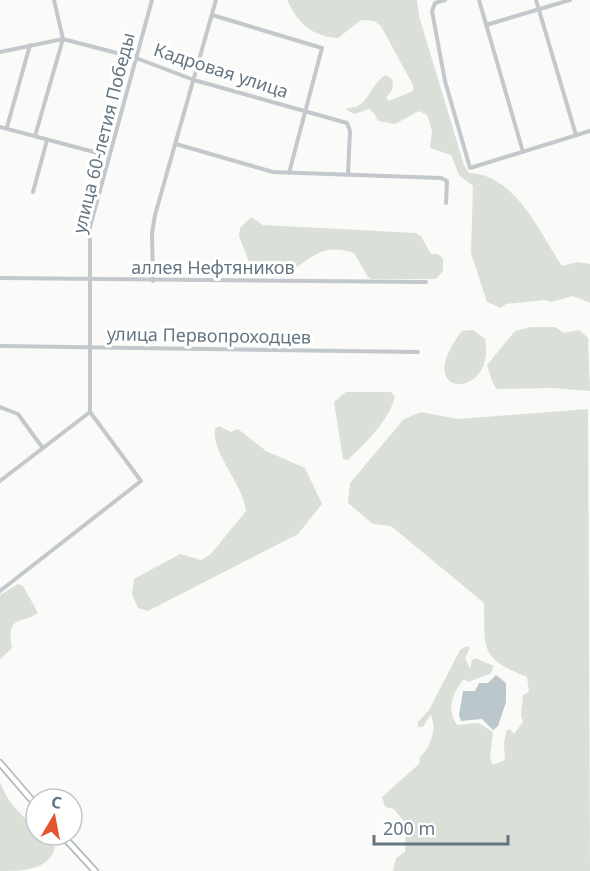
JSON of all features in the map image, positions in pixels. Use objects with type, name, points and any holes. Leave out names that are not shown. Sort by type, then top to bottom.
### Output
[{"type":"street","points":[[35,136],[63,39],[54,0]]},
{"type":"street","name":"улица 60-летия Победы","points":[[90,412],[90,227],[152,0]]},
{"type":"street","points":[[153,281],[152,233],[216,0]]},
{"type":"street","points":[[445,0],[435,3],[432,11],[445,81],[467,165],[473,168],[590,131]]},
{"type":"street","points":[[478,0],[523,152]]},
{"type":"street","points":[[536,0],[576,135]]},
{"type":"street","points":[[486,25],[570,0]]},
{"type":"street","points":[[212,15],[321,46],[289,173]]},
{"type":"street","name":"Кадровая улица","points":[[0,52],[63,39],[136,58],[194,80],[349,126],[348,174]]},
{"type":"street","points":[[7,127],[30,45]]},
{"type":"street","points":[[0,127],[7,127],[108,156]]},
{"type":"street","points":[[33,192],[47,140]]},
{"type":"street","points":[[176,144],[273,172],[441,178],[447,181],[446,203]]},
{"type":"street","name":"аллея Нефтяников","points":[[0,278],[426,282]]},
{"type":"street","name":"улица Первопроходцев","points":[[0,346],[418,352]]},
{"type":"street","points":[[0,407],[18,414],[42,447]]},
{"type":"street","points":[[0,481],[90,412],[141,481],[0,591]]},
{"type":"street","points":[[0,764],[24,791]]},
{"type":"street","points":[[73,847],[94,871]]},
{"type":"shaded area","points":[[287,0],[417,0],[419,16],[464,165],[469,173],[485,176],[500,183],[513,194],[535,222],[562,266],[578,262],[590,264],[590,303],[573,296],[551,302],[545,300],[506,304],[501,308],[487,302],[471,253],[473,186],[459,175],[451,155],[430,148],[432,131],[427,115],[419,111],[395,124],[378,121],[369,109],[354,114],[345,109],[364,102],[377,82],[386,75],[392,79],[393,83],[392,90],[386,98],[389,101],[413,91],[413,85],[381,26],[374,21],[361,20],[338,38],[328,37],[306,26]]},
{"type":"shaded area","points":[[251,217],[263,225],[415,233],[421,236],[431,254],[438,254],[443,259],[443,271],[436,279],[372,279],[368,277],[354,253],[328,250],[288,271],[276,273],[265,271],[251,267],[239,236],[240,228]]},
{"type":"shaded area","points":[[531,327],[555,327],[564,333],[579,330],[588,338],[590,391],[553,388],[497,389],[487,365],[515,331]]},
{"type":"shaded area","points":[[473,330],[485,339],[485,359],[479,374],[469,382],[458,384],[449,380],[445,370],[448,354],[462,331]]},
{"type":"shaded area","points":[[346,392],[391,392],[395,397],[382,423],[348,460],[343,459],[334,402]]},
{"type":"shaded area","points":[[588,409],[590,871],[393,871],[396,858],[405,852],[406,824],[394,809],[385,807],[382,797],[419,764],[420,757],[427,749],[434,727],[431,714],[423,727],[418,727],[418,722],[429,710],[460,650],[467,646],[470,648],[465,658],[470,669],[472,660],[475,658],[494,666],[490,674],[468,682],[464,679],[454,695],[451,707],[453,719],[457,725],[479,723],[493,732],[490,759],[493,765],[505,760],[506,731],[510,729],[514,734],[523,722],[521,716],[523,695],[529,692],[527,677],[500,664],[488,650],[484,631],[484,603],[391,526],[373,524],[348,503],[350,483],[404,419],[421,412],[458,419]]},
{"type":"shaded area","points":[[219,426],[231,432],[238,429],[266,451],[305,468],[322,504],[298,534],[148,611],[138,608],[132,594],[134,579],[180,554],[201,560],[210,555],[246,511],[244,500],[218,448],[215,429]]},
{"type":"shaded area","points":[[18,584],[23,586],[38,613],[13,625],[10,637],[12,648],[0,659],[0,595]]},
{"type":"shaded area","points":[[496,675],[506,683],[506,702],[498,726],[493,730],[482,719],[461,721],[459,715],[463,691],[475,691],[479,683],[488,683]]},
{"type":"shaded area","points":[[0,782],[11,802],[24,817],[24,847],[55,847],[47,861],[40,865],[25,870],[0,871]]}]
